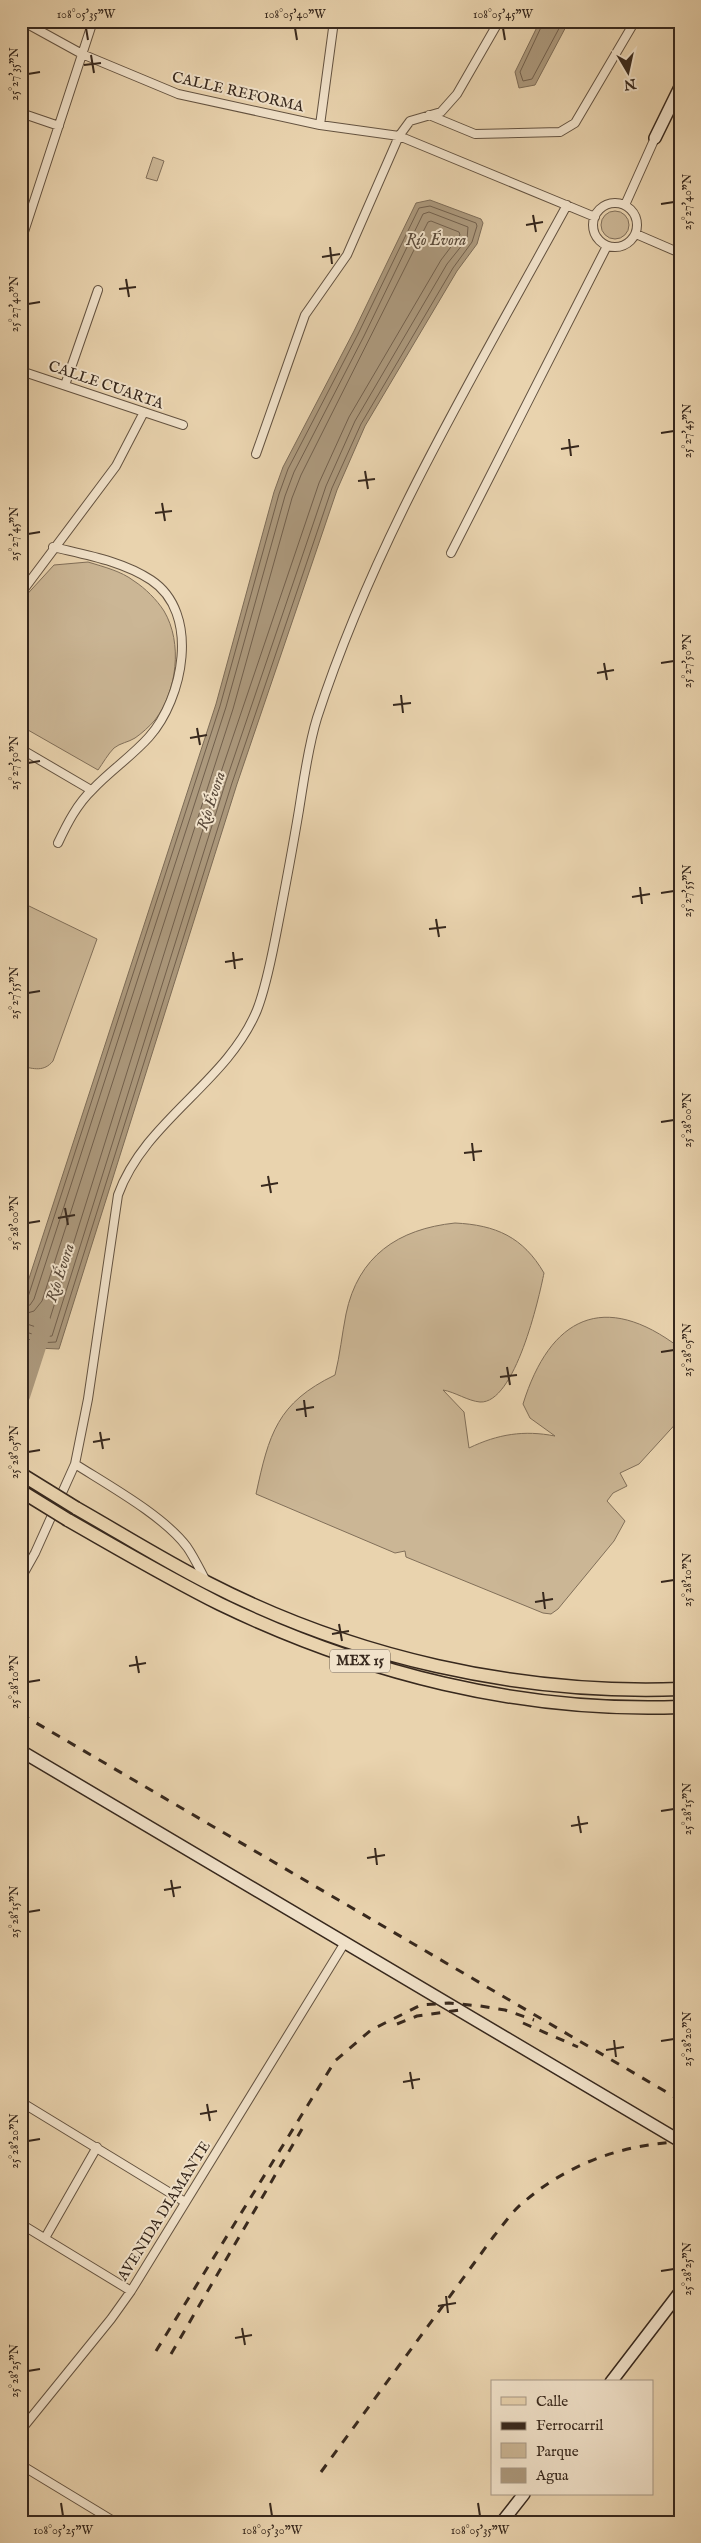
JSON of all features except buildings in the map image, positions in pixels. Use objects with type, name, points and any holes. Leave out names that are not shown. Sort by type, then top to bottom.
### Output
[{"type":"main road","name":"MEX 15","points":[[21,1474],[76,1508],[207,1583],[323,1632],[379,1651],[440,1667],[491,1676],[574,1686],[632,1690],[680,1689]]},
{"type":"main road","name":"MEX 15","points":[[21,1491],[68,1520],[221,1604],[294,1636],[366,1663],[440,1684],[505,1696],[608,1705],[680,1707]]},
{"type":"street","points":[[21,27],[23,21]]},
{"type":"street","name":"CALLE REFORMA","points":[[23,21],[82,54],[178,94],[320,125],[399,136],[595,217]]},
{"type":"street","points":[[21,241],[93,21]]},
{"type":"street","points":[[320,125],[334,21]]},
{"type":"street","points":[[256,454],[305,315],[347,255],[399,136],[410,120],[441,112],[457,94],[499,21]]},
{"type":"street","points":[[429,115],[475,134],[560,132],[575,123],[636,21]]},
{"type":"street","points":[[625,206],[655,138],[680,88]]},
{"type":"street","points":[[21,113],[59,126]]},
{"type":"street","points":[[608,204],[625,206],[634,212],[637,218],[636,234],[622,247],[607,246],[596,236],[593,229],[595,217],[601,208],[608,204]]},
{"type":"street","points":[[21,1578],[35,1553],[75,1464],[88,1398],[117,1203],[124,1178],[144,1146],[221,1065],[250,1027],[259,1006],[274,947],[308,754],[317,720],[344,642],[400,513],[567,205]]},
{"type":"street","points":[[636,234],[680,253]]},
{"type":"street","points":[[452,553],[607,246]]},
{"type":"street","points":[[65,385],[98,290]]},
{"type":"street","name":"CALLE CUARTA","points":[[21,371],[183,425]]},
{"type":"street","points":[[21,593],[53,547],[116,466],[144,412]]},
{"type":"street","points":[[53,547],[116,564],[151,580],[169,598],[181,636],[180,670],[169,708],[149,737],[91,790],[74,813],[58,843]]},
{"type":"street","points":[[21,749],[91,790]]},
{"type":"street","points":[[75,1464],[125,1496],[175,1534],[187,1547],[207,1583]]},
{"type":"street","points":[[21,1751],[344,1944],[463,2011],[680,2141]]},
{"type":"street","name":"AVENIDA DIAMANTE","points":[[21,2430],[111,2319],[131,2290],[344,1944]]},
{"type":"street","points":[[21,2102],[185,2202]]},
{"type":"street","points":[[45,2238],[96,2147]]},
{"type":"street","points":[[21,2224],[131,2290]]},
{"type":"street","points":[[613,2380],[680,2292]]},
{"type":"street","points":[[21,2464],[115,2522]]},
{"type":"street","points":[[502,2522],[522,2496]]},
{"type":"green space","points":[[153,157],[164,161],[157,181],[146,178]]},
{"type":"green space","points":[[615,211],[625,215],[629,225],[625,235],[615,239],[605,235],[601,225],[605,215]]},
{"type":"green space","points":[[88,562],[124,575],[150,594],[164,611],[170,624],[174,637],[175,652],[173,681],[155,720],[135,738],[114,748],[98,770],[21,726],[21,601],[54,565]]},
{"type":"green space","points":[[21,905],[29,906],[97,939],[53,1061],[46,1067],[38,1069],[21,1066]]},
{"type":"green space","points":[[455,1223],[470,1224],[496,1230],[507,1235],[527,1250],[544,1273],[537,1304],[523,1348],[504,1386],[493,1398],[480,1402],[443,1390],[464,1412],[469,1448],[490,1439],[511,1434],[533,1433],[555,1436],[530,1418],[523,1404],[534,1374],[548,1350],[565,1333],[583,1322],[604,1317],[627,1320],[653,1330],[680,1348],[680,1419],[639,1464],[620,1473],[627,1486],[613,1493],[607,1501],[625,1521],[614,1541],[558,1609],[551,1614],[543,1613],[406,1557],[405,1551],[395,1553],[256,1494],[271,1437],[279,1422],[300,1397],[335,1375],[346,1314],[352,1294],[360,1276],[371,1261],[399,1239],[434,1226]]},
{"type":"water","points":[[540,21],[569,21],[535,85],[519,88],[515,72]]},
{"type":"water","name":"Río Évora","points":[[430,200],[481,219],[483,223],[477,244],[457,271],[365,426],[337,490],[237,784],[59,1349],[36,1348],[22,1340],[21,1303],[216,704],[274,492],[283,467],[354,331],[416,203]]},
{"type":"waterway","name":"Río Évora","points":[[21,1396],[44,1325]]},
{"type":"railway","points":[[21,1714],[680,2100]]},
{"type":"railway","points":[[156,2351],[335,2061],[371,2030],[421,2005],[449,2003],[480,2006],[505,2010],[534,2020]]},
{"type":"railway","points":[[397,2024],[417,2016],[460,2010]]},
{"type":"railway","points":[[523,2023],[578,2047]]},
{"type":"railway","points":[[171,2354],[302,2129]]},
{"type":"railway","points":[[321,2472],[494,2236],[521,2205],[559,2176],[597,2158],[638,2147],[680,2142]]}]
